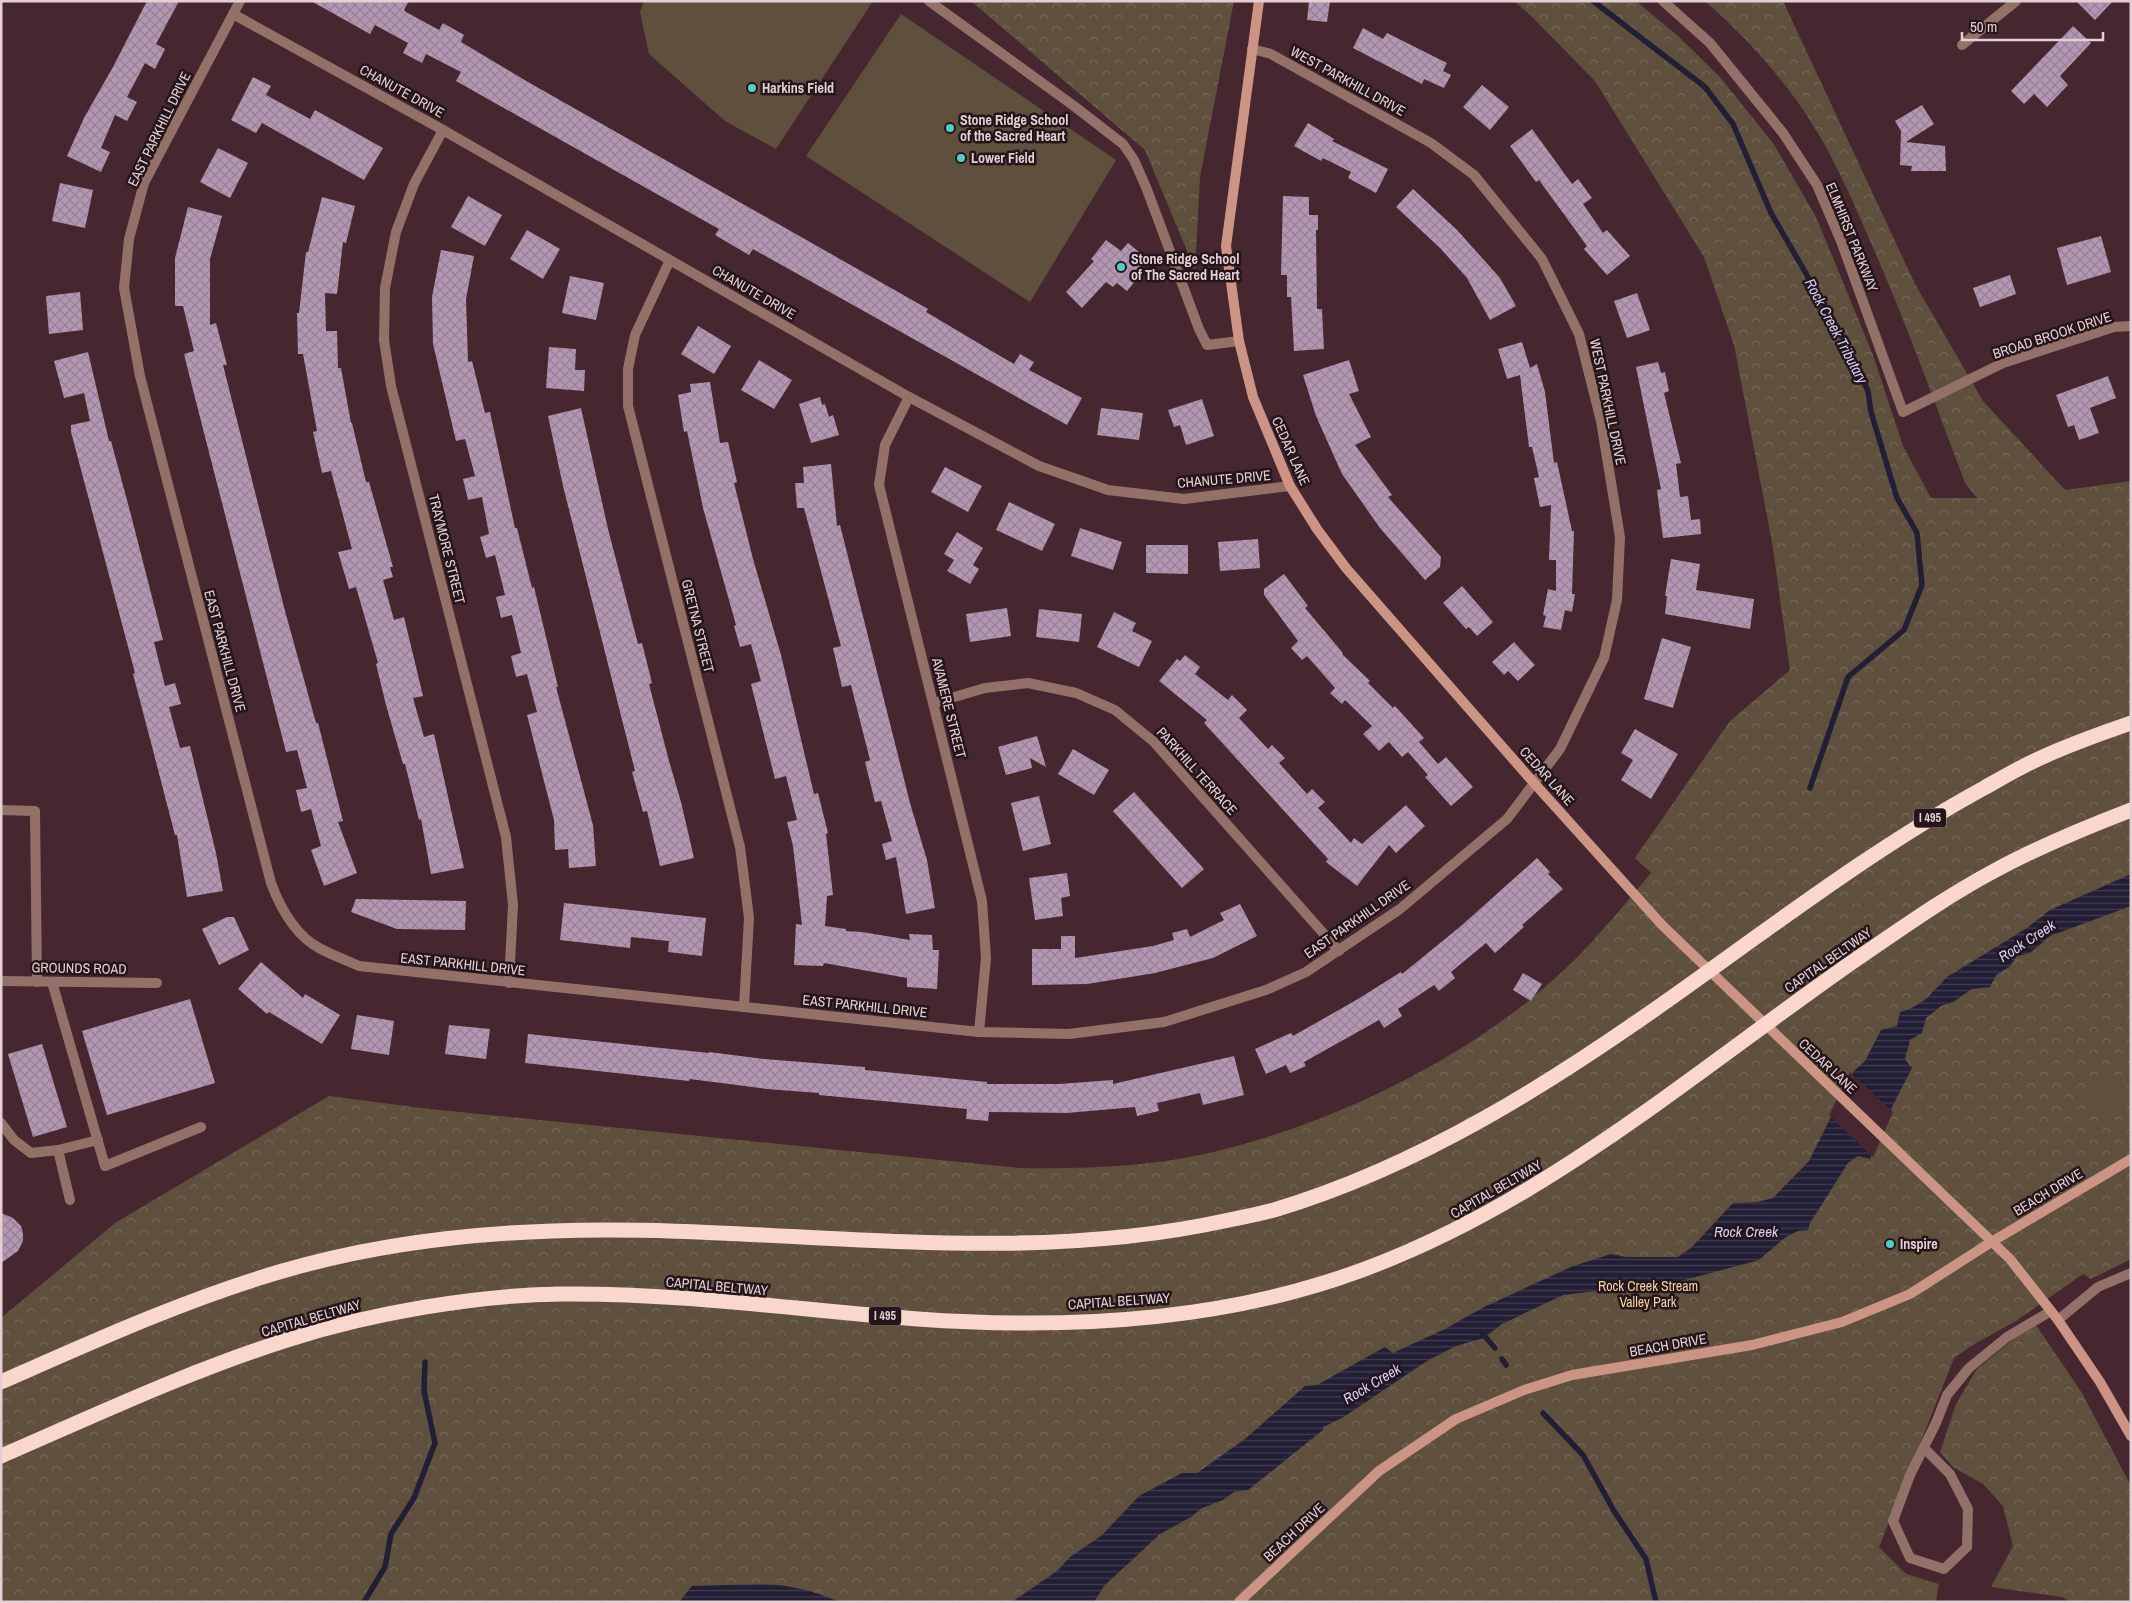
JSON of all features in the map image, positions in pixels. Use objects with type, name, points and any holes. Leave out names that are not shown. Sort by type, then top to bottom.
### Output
[{"type":"highway","name":"I 495","points":[[1,1382],[199,1298],[281,1271],[366,1251],[466,1236],[554,1231],[651,1231],[928,1244],[1030,1244],[1128,1238],[1192,1228],[1272,1210],[1351,1182],[1479,1122],[1565,1070],[1673,997],[1858,864],[1936,814],[2033,761],[2131,723]]},
{"type":"highway","name":"CAPITAL BELTWAY","points":[[1,1456],[214,1366],[292,1338],[377,1317],[474,1300],[558,1294],[648,1296],[924,1319],[1024,1323],[1118,1320],[1211,1310],[1298,1291],[1381,1264],[1453,1232],[1532,1189],[1611,1136],[1801,998],[1908,924],[1990,873],[2070,833],[2131,810]]},
{"type":"street","name":"EAST PARKHILL DRIVE","points":[[240,1],[144,183],[129,239],[124,288],[140,376],[271,883],[281,908],[298,930],[317,948],[359,966],[979,1032],[1069,1034],[1164,1022],[1266,990],[1306,972],[1339,951],[1400,909],[1507,819],[1534,783]]},
{"type":"street","points":[[929,1],[1074,106],[1123,144],[1134,160],[1146,187],[1199,329],[1207,345],[1239,341]]},
{"type":"street","name":"CEDAR LANE","points":[[1259,1],[1226,246],[1239,341],[1253,397],[1290,486],[1317,529],[1346,568],[1534,783],[1662,925],[1776,1036],[1932,1182],[2010,1259],[2058,1320],[2100,1382],[2131,1436]]},
{"type":"street","name":"ELMHIRST PARKWAY","points":[[1664,1],[1710,43],[1783,134],[1817,185],[1841,241],[1902,412]]},
{"type":"street","points":[[1962,44],[2016,1]]},
{"type":"street","name":"CHANUTE DRIVE","points":[[233,14],[444,130],[909,397],[1039,466],[1108,490],[1184,499],[1290,486]]},
{"type":"street","name":"WEST PARKHILL DRIVE","points":[[1252,49],[1271,54],[1431,143],[1474,175],[1542,259],[1579,334],[1601,421],[1620,537],[1617,600],[1604,658],[1560,749],[1534,783]]},
{"type":"street","name":"TRAYMORE STREET","points":[[444,130],[414,184],[396,232],[385,288],[384,340],[391,386],[506,837],[513,905],[509,983]]},
{"type":"street","name":"GRETNA STREET","points":[[670,260],[635,334],[628,369],[628,406],[740,847],[749,918],[744,1006]]},
{"type":"street","name":"BROAD BROOK DRIVE","points":[[1902,412],[2004,363],[2114,327],[2131,326]]},
{"type":"street","name":"AVAMERE STREET","points":[[909,397],[885,445],[879,485],[982,901],[986,958],[979,1032]]},
{"type":"street","name":"PARKHILL TERRACE","points":[[934,703],[985,688],[1028,683],[1076,693],[1115,710],[1154,742],[1339,951]]},
{"type":"street","points":[[1,810],[35,811],[37,982]]},
{"type":"street","name":"GROUNDS ROAD","points":[[1,981],[157,983]]},
{"type":"street","points":[[52,982],[105,1166],[202,1127]]},
{"type":"street","points":[[1,1123],[14,1140],[31,1152],[58,1150],[98,1140]]},
{"type":"street","points":[[58,1150],[70,1200]]},
{"type":"street","name":"BEACH DRIVE","points":[[1239,1602],[1380,1471],[1456,1419],[1524,1390],[1572,1375],[1752,1345],[1842,1322],[1910,1294],[1992,1241],[2131,1159]]},
{"type":"street","points":[[2058,1320],[2098,1287],[2131,1273]]},
{"type":"street","points":[[1924,1448],[1950,1474],[1968,1509],[1967,1547],[1944,1569],[1910,1558],[1893,1522],[1910,1475],[1936,1423],[1947,1395],[1970,1368],[2008,1337],[2051,1311]]},
{"type":"green space","name":"Harkins Field","points":[[644,1],[873,1],[776,149],[725,121],[649,54],[640,12]]},
{"type":"green space","points":[[971,1],[1234,1],[1200,177],[1195,270],[1145,150]]},
{"type":"green space","name":"Rock Creek Stream Valley Park","points":[[1514,1],[1636,1],[1678,36],[1719,76],[1773,143],[1816,217],[1873,355],[1903,446],[1931,498],[1977,498],[1965,483],[1884,273],[1845,185],[1824,144],[1805,112],[1765,61],[1705,1],[1783,1],[1915,284],[1983,401],[2065,490],[2131,481],[2131,1259],[2091,1279],[2083,1274],[2016,1321],[1971,1346],[1954,1358],[1879,1547],[1906,1574],[1939,1584],[1936,1602],[1,1602],[1,1318],[115,1223],[329,1096],[429,1109],[1021,1168],[1068,1168],[1139,1164],[1186,1158],[1256,1141],[1304,1125],[1399,1083],[1445,1058],[1488,1031],[1529,1001],[1588,946],[1651,873],[1635,858],[1730,721],[1790,670],[1772,542],[1734,345],[1704,257],[1595,81]]},
{"type":"green space","name":"Lower Field","points":[[901,14],[1116,160],[1030,302],[806,156]]},
{"type":"green space","points":[[2105,1073],[2126,1099],[2105,1116],[2084,1089]]},
{"type":"green space","points":[[2034,1322],[2082,1393],[2131,1486],[2131,1602],[2069,1602],[2063,1597],[1991,1587],[2013,1546],[2003,1506],[1983,1484],[1953,1467],[1940,1452],[1956,1404],[1977,1369]]},
{"type":"water","name":"Rock Creek","points":[[2131,874],[2131,906],[2050,936],[2030,953],[2017,956],[2009,967],[1996,975],[1990,987],[1972,989],[1953,1002],[1941,1006],[1926,1018],[1922,1033],[1910,1040],[1905,1059],[1912,1068],[1893,1105],[1870,1159],[1858,1156],[1848,1163],[1810,1223],[1808,1230],[1798,1231],[1786,1237],[1759,1260],[1681,1281],[1563,1295],[1502,1324],[1484,1338],[1456,1346],[1427,1361],[1342,1418],[1323,1427],[1323,1430],[1248,1490],[1234,1492],[1223,1500],[1202,1508],[1191,1517],[1160,1534],[1104,1586],[1094,1602],[1012,1602],[1057,1571],[1070,1557],[1101,1536],[1139,1496],[1182,1473],[1197,1473],[1245,1439],[1305,1386],[1317,1385],[1385,1347],[1393,1353],[1445,1329],[1484,1307],[1573,1266],[1611,1254],[1626,1257],[1678,1257],[1691,1248],[1733,1203],[1758,1202],[1773,1198],[1809,1161],[1854,1071],[1865,1061],[1881,1030],[1897,1026],[1900,1012],[1910,1009],[1925,1000],[1947,977],[2027,928],[2050,910]]},
{"type":"water","points":[[780,1585],[800,1589],[840,1602],[679,1602],[692,1586]]},
{"type":"pier","points":[[1850,1072],[1893,1112],[1873,1157],[1829,1115]]},
{"type":"building","points":[[147,1],[179,1],[156,44],[165,49],[155,69],[145,63],[127,97],[137,102],[127,121],[115,115],[101,148],[110,152],[101,172],[67,156],[84,118]]},
{"type":"building","points":[[311,1],[409,1],[404,10],[406,12],[439,30],[443,23],[464,35],[461,42],[528,82],[928,309],[926,312],[1014,364],[1020,354],[1034,362],[1029,370],[1082,398],[1067,425],[753,249],[749,255],[715,235],[719,229],[456,81],[461,72],[426,54],[422,63],[403,53],[408,43],[375,25],[370,34]]},
{"type":"building","points":[[1309,1],[1330,1],[1327,22],[1307,20]]},
{"type":"building","points":[[2076,1],[2113,1],[2095,20]]},
{"type":"building","points":[[2073,26],[2091,43],[2060,76],[2068,85],[2047,107],[2034,94],[2024,104],[2011,91]]},
{"type":"building","points":[[1363,28],[1383,39],[1387,33],[1447,63],[1443,71],[1451,75],[1444,88],[1424,79],[1422,84],[1353,48]]},
{"type":"building","points":[[253,77],[271,86],[266,95],[310,119],[315,110],[383,148],[364,180],[262,123],[256,133],[231,120]]},
{"type":"building","points":[[1482,85],[1509,107],[1490,130],[1463,107]]},
{"type":"building","points":[[1922,105],[1934,124],[1906,142],[1945,146],[1946,171],[1911,171],[1912,166],[1900,165],[1901,131],[1895,121]]},
{"type":"building","points":[[1308,123],[1334,139],[1332,141],[1388,169],[1376,193],[1348,178],[1351,172],[1323,158],[1321,161],[1294,146]]},
{"type":"building","points":[[1532,129],[1572,184],[1578,179],[1592,198],[1583,204],[1603,233],[1607,230],[1630,256],[1607,275],[1584,249],[1587,246],[1539,180],[1536,182],[1510,146]]},
{"type":"building","points":[[218,148],[248,163],[230,198],[200,182]]},
{"type":"building","points":[[60,183],[93,190],[85,228],[52,221]]},
{"type":"building","points":[[1413,189],[1457,230],[1500,278],[1516,306],[1490,320],[1467,278],[1440,248],[1396,207]]},
{"type":"building","points":[[468,196],[502,215],[485,246],[451,227]]},
{"type":"building","points":[[1283,196],[1309,197],[1309,215],[1318,215],[1318,230],[1316,230],[1317,309],[1322,309],[1324,349],[1294,351],[1291,297],[1287,297],[1287,275],[1281,275]]},
{"type":"building","points":[[322,197],[355,206],[346,243],[343,242],[337,294],[325,293],[326,331],[337,331],[338,368],[341,368],[351,423],[366,482],[369,482],[393,567],[390,567],[393,577],[383,580],[394,620],[404,617],[423,696],[413,698],[424,737],[434,734],[464,868],[431,874],[421,819],[419,820],[405,764],[403,764],[386,705],[376,664],[378,663],[356,587],[349,589],[338,552],[352,549],[331,471],[322,473],[313,432],[317,431],[303,354],[298,354],[297,313],[299,313],[306,252],[308,252]]},
{"type":"building","points":[[188,207],[222,216],[210,259],[210,325],[216,323],[227,365],[223,365],[285,611],[316,723],[318,723],[343,821],[338,822],[357,873],[324,886],[311,850],[321,846],[311,809],[301,812],[296,790],[307,788],[297,750],[286,752],[184,354],[194,351],[183,306],[175,306],[175,258]]},
{"type":"building","points":[[527,230],[560,249],[543,279],[510,259]]},
{"type":"building","points":[[2101,236],[2111,272],[2067,285],[2057,248]]},
{"type":"building","name":"Stone Ridge School of The Sacred Heart","points":[[1106,240],[1121,251],[1128,243],[1145,257],[1139,265],[1145,269],[1127,291],[1117,283],[1113,287],[1106,282],[1082,308],[1066,292],[1094,261],[1091,259]]},
{"type":"building","points":[[441,250],[474,256],[466,299],[468,362],[472,361],[485,413],[490,412],[515,528],[517,528],[532,588],[534,587],[558,687],[556,687],[593,825],[596,866],[569,868],[568,849],[555,850],[554,820],[527,715],[537,712],[527,674],[516,677],[511,656],[521,653],[512,615],[501,618],[496,597],[505,595],[495,555],[486,558],[480,537],[489,534],[482,497],[468,500],[463,479],[475,476],[465,439],[456,441],[433,344],[432,297]]},
{"type":"building","points":[[2010,275],[2016,294],[1980,307],[1973,288]]},
{"type":"building","points":[[570,276],[604,283],[596,320],[562,313]]},
{"type":"building","points":[[80,292],[83,330],[49,334],[46,296]]},
{"type":"building","points":[[1637,293],[1650,330],[1627,338],[1614,301]]},
{"type":"building","points":[[698,326],[731,346],[714,374],[681,354]]},
{"type":"building","points":[[1522,342],[1530,368],[1537,364],[1545,392],[1554,463],[1557,462],[1572,531],[1574,531],[1572,594],[1575,594],[1572,612],[1565,610],[1561,630],[1543,627],[1546,616],[1543,615],[1548,589],[1556,591],[1556,560],[1549,560],[1551,505],[1540,507],[1534,478],[1539,477],[1532,447],[1529,447],[1520,375],[1507,379],[1498,349]]},
{"type":"building","points":[[549,347],[576,349],[575,370],[585,370],[584,391],[546,388]]},
{"type":"building","points":[[88,352],[109,441],[111,441],[163,640],[154,642],[165,686],[175,683],[181,704],[169,707],[180,748],[190,746],[216,853],[223,891],[187,897],[177,835],[175,835],[133,674],[135,673],[71,432],[71,425],[90,421],[84,393],[64,398],[54,361]]},
{"type":"building","points":[[759,360],[792,380],[774,409],[741,390]]},
{"type":"building","points":[[1349,360],[1359,391],[1349,394],[1371,437],[1355,445],[1392,495],[1388,497],[1441,557],[1440,567],[1425,580],[1380,528],[1342,474],[1316,416],[1303,375]]},
{"type":"building","points":[[1658,362],[1661,373],[1665,372],[1669,391],[1664,393],[1681,463],[1676,464],[1680,497],[1688,496],[1691,520],[1700,519],[1701,534],[1663,538],[1657,490],[1661,489],[1636,367]]},
{"type":"building","points":[[2108,376],[2116,398],[2090,408],[2099,433],[2079,440],[2074,425],[2068,427],[2056,395]]},
{"type":"building","points":[[710,382],[720,443],[728,442],[737,482],[734,483],[753,559],[781,655],[814,794],[818,793],[828,833],[826,834],[833,895],[827,896],[825,926],[846,929],[846,931],[910,940],[909,934],[932,935],[933,950],[939,950],[937,989],[907,987],[907,978],[824,963],[823,966],[794,965],[796,924],[802,925],[793,846],[787,822],[797,820],[786,776],[775,779],[751,684],[761,681],[751,644],[740,647],[734,626],[736,625],[703,508],[687,431],[684,432],[678,395],[691,392],[690,384]]},
{"type":"building","points":[[820,397],[822,405],[825,404],[829,417],[833,415],[839,435],[811,443],[799,404]]},
{"type":"building","points":[[1202,399],[1214,436],[1186,445],[1180,425],[1174,427],[1168,410]]},
{"type":"building","points":[[581,408],[608,529],[638,644],[642,643],[652,683],[649,684],[694,858],[660,866],[647,811],[643,812],[632,772],[635,771],[563,486],[548,416]]},
{"type":"building","points":[[1101,408],[1143,413],[1139,440],[1097,435]]},
{"type":"building","points":[[831,464],[837,526],[840,525],[910,803],[927,860],[935,908],[906,914],[896,857],[886,860],[882,844],[892,841],[881,801],[875,802],[865,762],[870,760],[851,685],[842,687],[833,648],[841,646],[804,508],[797,508],[795,483],[804,483],[803,467]]},
{"type":"building","points":[[945,467],[982,486],[968,512],[931,492]]},
{"type":"building","points":[[1009,502],[1055,524],[1042,551],[996,530]]},
{"type":"building","points":[[1080,528],[1122,542],[1113,570],[1071,556]]},
{"type":"building","points":[[957,532],[983,548],[973,565],[979,569],[970,584],[947,571],[954,560],[944,554]]},
{"type":"building","points":[[1258,539],[1260,568],[1220,571],[1218,542]]},
{"type":"building","points":[[1146,545],[1188,545],[1188,574],[1146,573]]},
{"type":"building","points":[[1671,559],[1700,564],[1696,590],[1754,599],[1750,629],[1665,614],[1667,596],[1665,596]]},
{"type":"building","points":[[1284,574],[1308,606],[1305,608],[1342,654],[1370,681],[1368,683],[1393,708],[1395,706],[1424,738],[1419,742],[1438,764],[1446,757],[1473,787],[1451,806],[1425,777],[1428,775],[1408,752],[1402,757],[1389,742],[1379,751],[1363,734],[1372,726],[1345,700],[1342,704],[1330,693],[1335,688],[1307,656],[1302,660],[1291,648],[1298,641],[1264,595],[1264,589]]},
{"type":"building","points":[[1462,586],[1493,622],[1477,636],[1469,627],[1466,629],[1443,603]]},
{"type":"building","points":[[1007,608],[1011,636],[970,642],[966,614]]},
{"type":"building","points":[[1039,609],[1082,614],[1079,642],[1036,637]]},
{"type":"building","points":[[1114,612],[1136,623],[1132,631],[1152,641],[1139,667],[1097,647]]},
{"type":"building","points":[[1662,638],[1691,647],[1673,708],[1644,699]]},
{"type":"building","points":[[1514,642],[1535,665],[1518,681],[1508,671],[1504,675],[1492,662]]},
{"type":"building","points":[[1185,655],[1200,667],[1195,674],[1228,700],[1232,695],[1247,710],[1239,718],[1268,749],[1272,745],[1285,758],[1279,763],[1307,794],[1312,789],[1325,802],[1318,808],[1351,843],[1354,838],[1362,844],[1406,805],[1425,826],[1396,853],[1389,845],[1357,886],[1326,862],[1328,859],[1204,723],[1207,720],[1159,681],[1177,659],[1180,661]]},
{"type":"building","points":[[1635,729],[1678,754],[1651,799],[1621,780],[1633,760],[1621,753]]},
{"type":"building","points":[[1037,736],[1046,767],[1030,758],[1032,768],[1006,775],[998,747]]},
{"type":"building","points":[[1073,749],[1109,770],[1094,795],[1058,774]]},
{"type":"building","points":[[1134,792],[1204,869],[1182,888],[1113,811]]},
{"type":"building","points":[[1039,796],[1051,844],[1023,851],[1011,803]]},
{"type":"building","points":[[1537,858],[1550,872],[1548,874],[1563,889],[1522,925],[1524,927],[1495,953],[1486,943],[1451,972],[1455,978],[1439,991],[1434,985],[1398,1009],[1402,1016],[1384,1028],[1379,1020],[1304,1062],[1306,1066],[1290,1073],[1286,1065],[1266,1074],[1255,1049],[1291,1033],[1293,1036],[1401,972],[1402,974],[1461,926]]},
{"type":"building","points":[[1067,873],[1070,896],[1061,898],[1063,916],[1035,920],[1029,878]]},
{"type":"building","points":[[356,899],[466,901],[465,930],[397,929],[351,912]]},
{"type":"building","points":[[564,903],[706,918],[702,956],[668,952],[669,941],[631,937],[630,948],[560,940]]},
{"type":"building","points":[[1240,904],[1257,936],[1213,958],[1155,973],[1087,984],[1032,985],[1032,949],[1061,949],[1061,936],[1075,936],[1075,958],[1153,946],[1174,940],[1172,933],[1187,929],[1190,937],[1224,920],[1220,913]]},
{"type":"building","points":[[227,917],[234,917],[249,950],[219,965],[202,929]]},
{"type":"building","points":[[261,962],[303,998],[305,994],[340,1015],[322,1044],[269,1012],[267,1014],[238,989]]},
{"type":"building","points":[[1523,973],[1542,984],[1531,1001],[1513,990]]},
{"type":"building","points":[[190,999],[215,1083],[107,1115],[82,1031]]},
{"type":"building","points":[[357,1015],[394,1021],[389,1055],[351,1049]]},
{"type":"building","points":[[449,1025],[490,1029],[486,1059],[445,1054]]},
{"type":"building","points":[[528,1034],[764,1059],[865,1067],[865,1070],[987,1082],[987,1084],[1059,1084],[1113,1080],[1113,1084],[1234,1056],[1244,1095],[1203,1105],[1200,1093],[1157,1103],[1159,1111],[1137,1116],[1135,1107],[1067,1113],[989,1112],[988,1121],[966,1119],[967,1109],[525,1063]]},
{"type":"building","points":[[42,1044],[67,1127],[33,1137],[8,1054]]},
{"type":"building","points":[[1,1213],[13,1218],[21,1226],[23,1241],[18,1251],[1,1263]]},
{"type":"waterway","name":"Rock Creek Tributary","points":[[1593,1],[1705,87],[1733,124],[1771,213],[1845,341],[1868,391],[1871,412],[1897,498],[1917,533],[1922,585],[1904,630],[1848,677],[1810,788]]},
{"type":"waterway","points":[[1481,1332],[1495,1348]]},
{"type":"waterway","points":[[1502,1359],[1506,1365]]},
{"type":"waterway","points":[[364,1602],[385,1567],[391,1534],[414,1498],[435,1443],[424,1391],[425,1362]]},
{"type":"waterway","points":[[1543,1413],[1583,1455],[1614,1511],[1646,1559],[1656,1602]]},
{"type":"place","name":"Harkins Field","points":[[752,88]]},
{"type":"place","name":"Stone Ridge School of the Sacred Heart","points":[[950,128]]},
{"type":"place","name":"Lower Field","points":[[961,158]]},
{"type":"place","name":"Stone Ridge School of The Sacred Heart","points":[[1121,267]]},
{"type":"place","name":"Inspire","points":[[1890,1244]]}]
